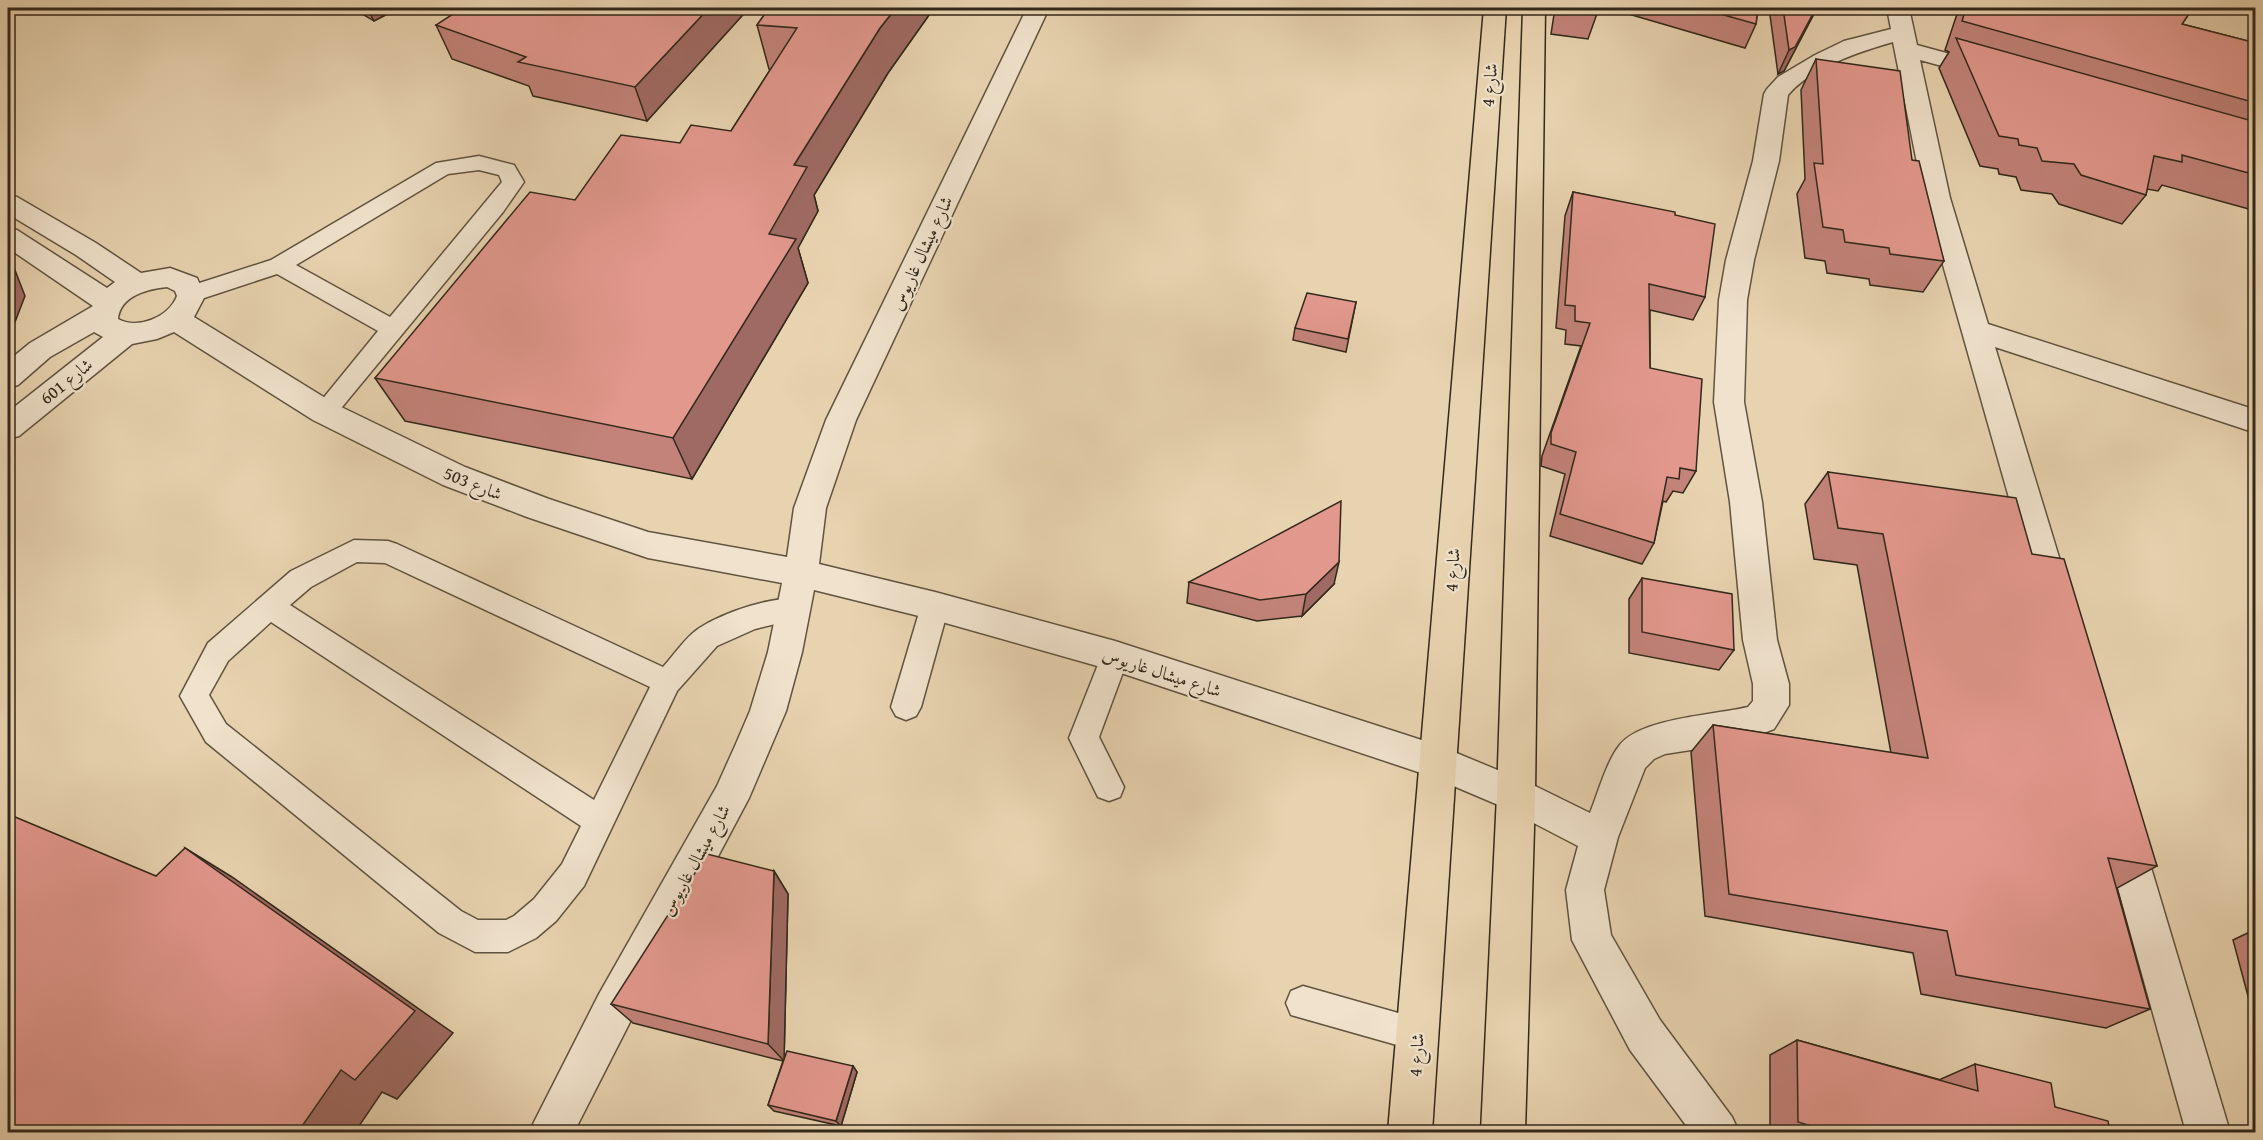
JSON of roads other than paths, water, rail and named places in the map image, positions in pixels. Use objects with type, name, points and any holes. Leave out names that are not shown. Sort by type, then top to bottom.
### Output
[{"type":"highway","name":"شارع 4","points":[[1410,1132],[1496,8]]},
{"type":"highway","points":[[1503,1132],[1516,795],[1534,8]]},
{"type":"street","name":"شارع ميشال غاريوس","points":[[551,1132],[749,757],[768,711],[785,652],[801,573],[810,508],[841,420],[1038,8]]},
{"type":"street","points":[[1717,1132],[1645,1035],[1592,940],[1585,891],[1599,837],[1623,784],[1631,758],[1641,747],[1663,738],[1723,729],[1751,722],[1761,718],[1771,705],[1771,684],[1760,640],[1746,502],[1729,402],[1733,300],[1738,270],[1766,161],[1776,94],[1786,82],[1833,55],[1852,46],[1902,30],[2006,76]]},
{"type":"street","points":[[1902,30],[1937,198],[2064,629]]},
{"type":"street","points":[[8,203],[86,249],[136,283],[153,278],[170,277],[183,281],[191,288],[192,294],[187,309],[159,328],[141,334],[124,335],[111,331],[103,324],[105,308],[8,236]]},
{"type":"street","name":"شارع 601","points":[[8,376],[54,341],[105,308],[120,292],[136,283]]},
{"type":"street","name":"شارع 503","points":[[175,319],[324,412],[454,476],[538,508],[648,544],[801,573]]},
{"type":"street","points":[[1978,331],[2256,422]]},
{"type":"street","name":"شارع 601","points":[[8,428],[124,335]]},
{"type":"street","name":"شارع ميشال غاريوس","points":[[801,573],[935,606],[1115,656],[1437,762],[1516,795],[1599,837]]},
{"type":"street","points":[[2113,801],[2208,1132]]},
{"type":"lane","points":[[192,294],[279,265],[443,168],[478,163],[507,170],[513,182],[324,412]]},
{"type":"lane","points":[[279,265],[393,329]]},
{"type":"lane","points":[[667,682],[388,552],[354,551],[300,579],[269,606],[219,652],[194,696],[216,733],[450,922],[475,936],[493,938],[508,936],[525,927],[545,910],[573,875],[667,682],[706,638],[750,618],[794,609]]},
{"type":"lane","points":[[269,606],[599,821]]},
{"type":"lane","points":[[906,707],[935,606]]},
{"type":"lane","points":[[1109,787],[1084,738],[1115,656]]},
{"type":"lane","points":[[1303,1003],[1418,1034]]}]
